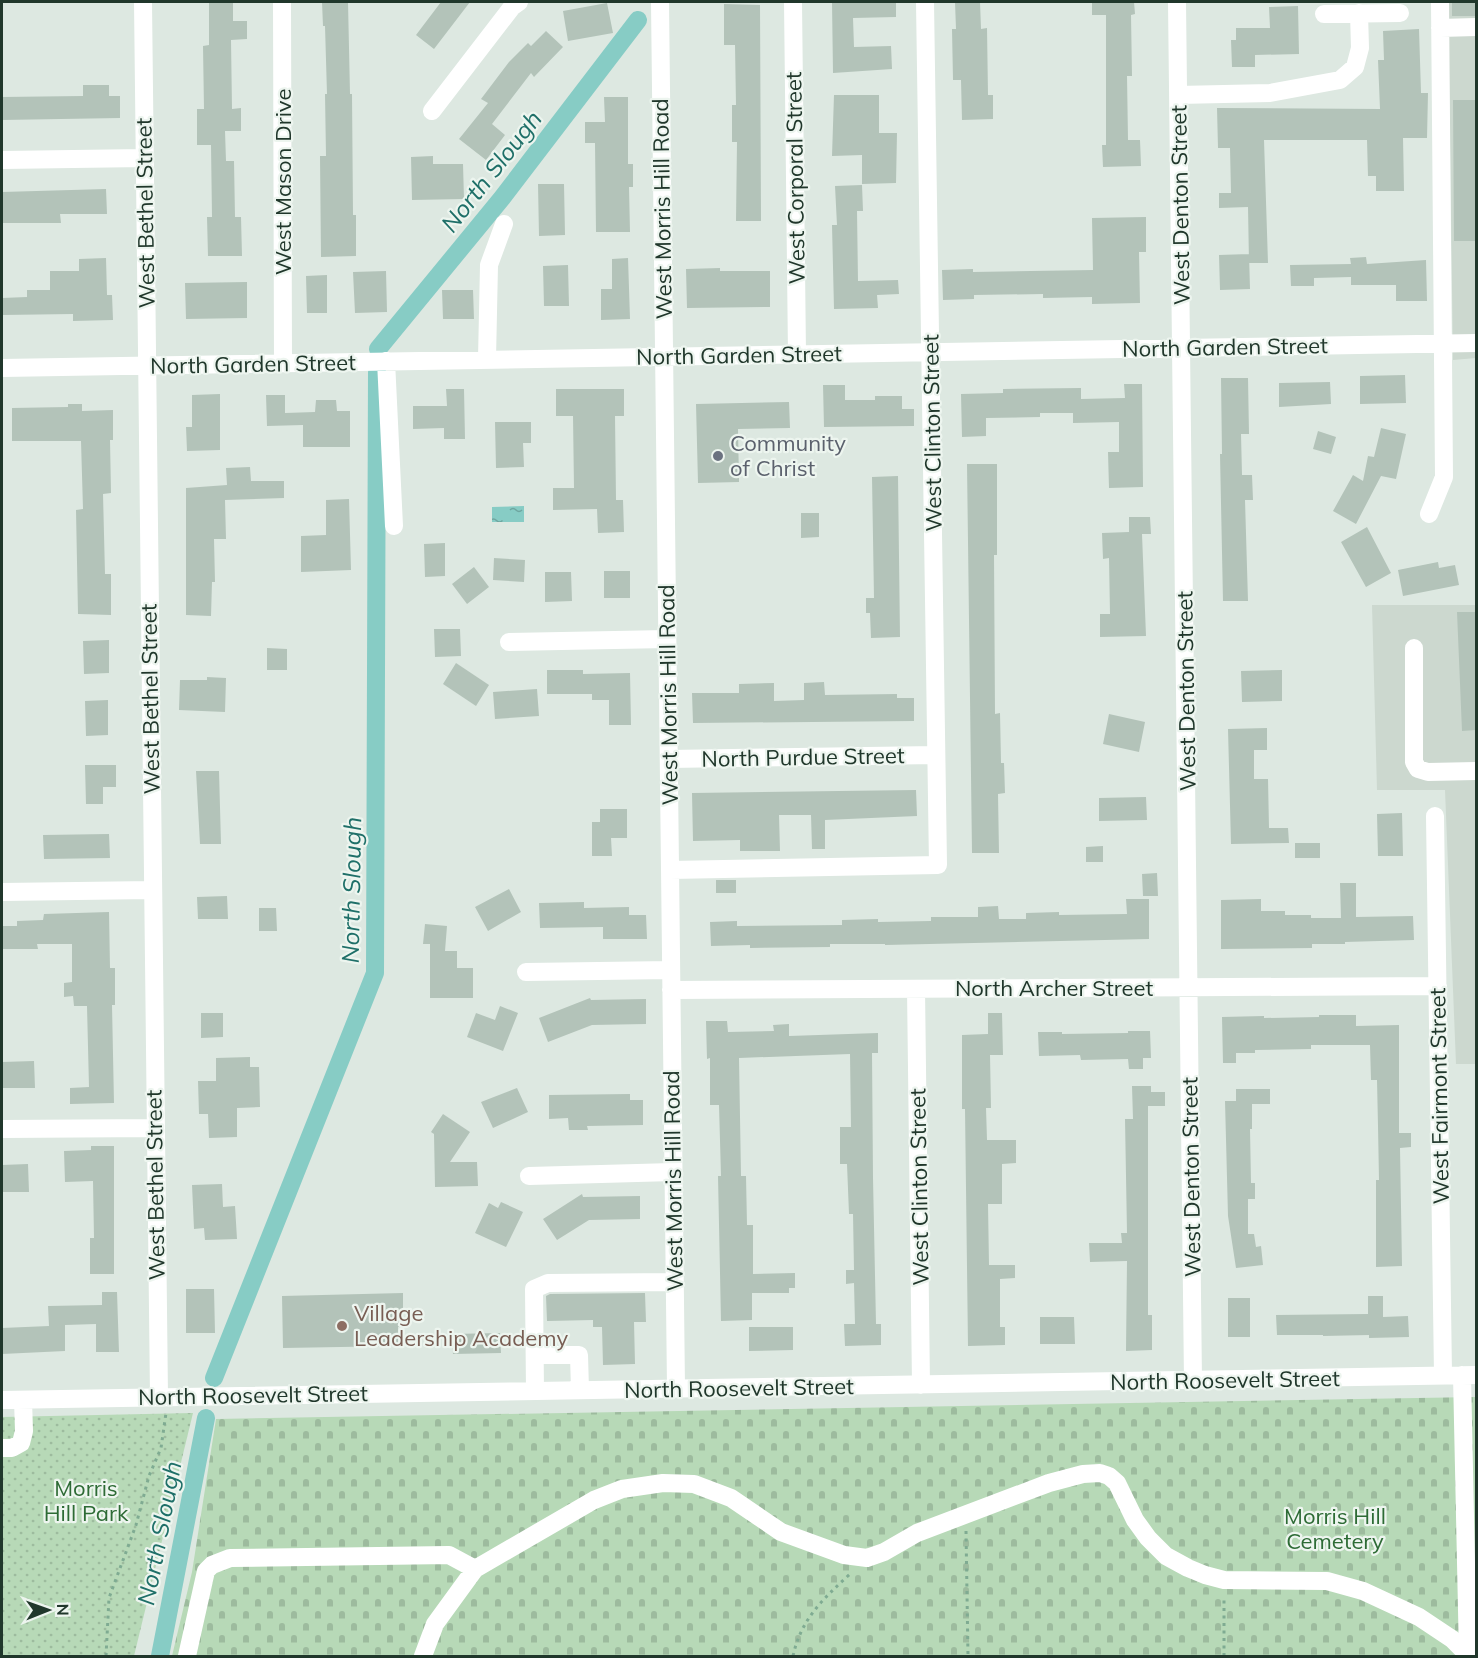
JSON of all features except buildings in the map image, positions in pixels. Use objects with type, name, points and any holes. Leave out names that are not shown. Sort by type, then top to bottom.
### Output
[{"type":"street","name":"West Bethel Street","points":[[143,2],[155,1128],[163,1404]]},
{"type":"street","name":"West Mason Drive","points":[[282,2],[283,363]]},
{"type":"street","points":[[432,111],[512,7],[519,2]]},
{"type":"street","name":"West Morris Hill Road","points":[[660,2],[676,1388]]},
{"type":"street","name":"West Corporal Street","points":[[793,2],[797,355]]},
{"type":"street","name":"West Clinton Street","points":[[670,870],[938,866],[925,2]]},
{"type":"street","name":"West Denton Street","points":[[1178,2],[1194,1381]]},
{"type":"street","points":[[1429,514],[1444,477],[1440,2]]},
{"type":"street","points":[[1324,14],[1400,13]]},
{"type":"street","points":[[1179,95],[1270,93],[1340,80],[1354,67],[1360,48],[1359,14]]},
{"type":"street","points":[[1440,28],[1476,27]]},
{"type":"street","points":[[2,160],[144,158]]},
{"type":"street","points":[[487,359],[489,265],[504,224]]},
{"type":"street","name":"North Garden Street","points":[[2,368],[1476,343]]},
{"type":"street","points":[[386,361],[394,526]]},
{"type":"street","points":[[509,642],[667,639]]},
{"type":"street","points":[[1414,648],[1414,762],[1418,769],[1428,772],[1476,771]]},
{"type":"street","name":"North Purdue Street","points":[[669,759],[936,755]]},
{"type":"street","name":"West Fairmont Street","points":[[1435,816],[1443,1375]]},
{"type":"street","points":[[2,892],[152,890]]},
{"type":"street","points":[[526,972],[671,970]]},
{"type":"street","name":"North Archer Street","points":[[671,990],[1438,986]]},
{"type":"street","name":"West Clinton Street","points":[[916,989],[921,1385]]},
{"type":"street","points":[[2,1129],[155,1128]]},
{"type":"street","points":[[529,1176],[673,1172]]},
{"type":"street","points":[[535,1390],[534,1289],[548,1283],[675,1282]]},
{"type":"street","points":[[535,1355],[579,1355],[580,1390]]},
{"type":"street","points":[[1469,1375],[1471,1655]]},
{"type":"street","name":"North Roosevelt Street","points":[[2,1400],[163,1404],[535,1390],[1469,1375]]},
{"type":"street","points":[[2,1448],[12,1448],[21,1443],[24,1431],[23,1400]]},
{"type":"street","points":[[423,1656],[435,1624],[475,1569],[594,1500],[622,1489],[663,1483],[694,1484],[731,1498],[782,1532],[844,1556],[867,1557],[884,1552],[917,1533],[1049,1483],[1083,1474],[1100,1473],[1109,1476],[1117,1483],[1135,1520],[1148,1538],[1166,1556],[1205,1575],[1224,1580],[1327,1581],[1363,1591],[1419,1617],[1471,1655]]},
{"type":"street","points":[[187,1656],[206,1571],[212,1565],[230,1558],[449,1555],[475,1569]]},
{"type":"path","points":[[106,1656],[109,1598],[136,1525],[149,1476],[161,1448],[163,1404]]},
{"type":"path","points":[[965,1514],[968,1656]]},
{"type":"path","points":[[793,1656],[797,1638],[819,1604],[867,1557]]},
{"type":"path","points":[[1224,1580],[1224,1656]]},
{"type":"shaded area","points":[[1448,2],[1476,2],[1476,358],[1453,360]]},
{"type":"shaded area","points":[[1372,605],[1476,605],[1476,1064],[1456,1064],[1445,790],[1377,790]]},
{"type":"green space","name":"Morris Hill Cemetery","points":[[1476,1397],[1476,1656],[172,1656],[192,1572],[216,1419]]},
{"type":"green space","name":"Morris Hill Park","points":[[193,1413],[134,1656],[2,1656],[2,1417]]},
{"type":"water","points":[[524,506],[524,522],[492,522],[492,507]]},
{"type":"waterway","name":"North Slough","points":[[378,349],[502,198],[638,20]]},
{"type":"waterway","name":"North Slough","points":[[214,1378],[375,973],[377,372]]},
{"type":"waterway","name":"North Slough","points":[[160,1656],[206,1418]]},
{"type":"place","name":"Community of Christ","points":[[718,456]]},
{"type":"place","name":"Village Leadership Academy","points":[[342,1326]]}]
